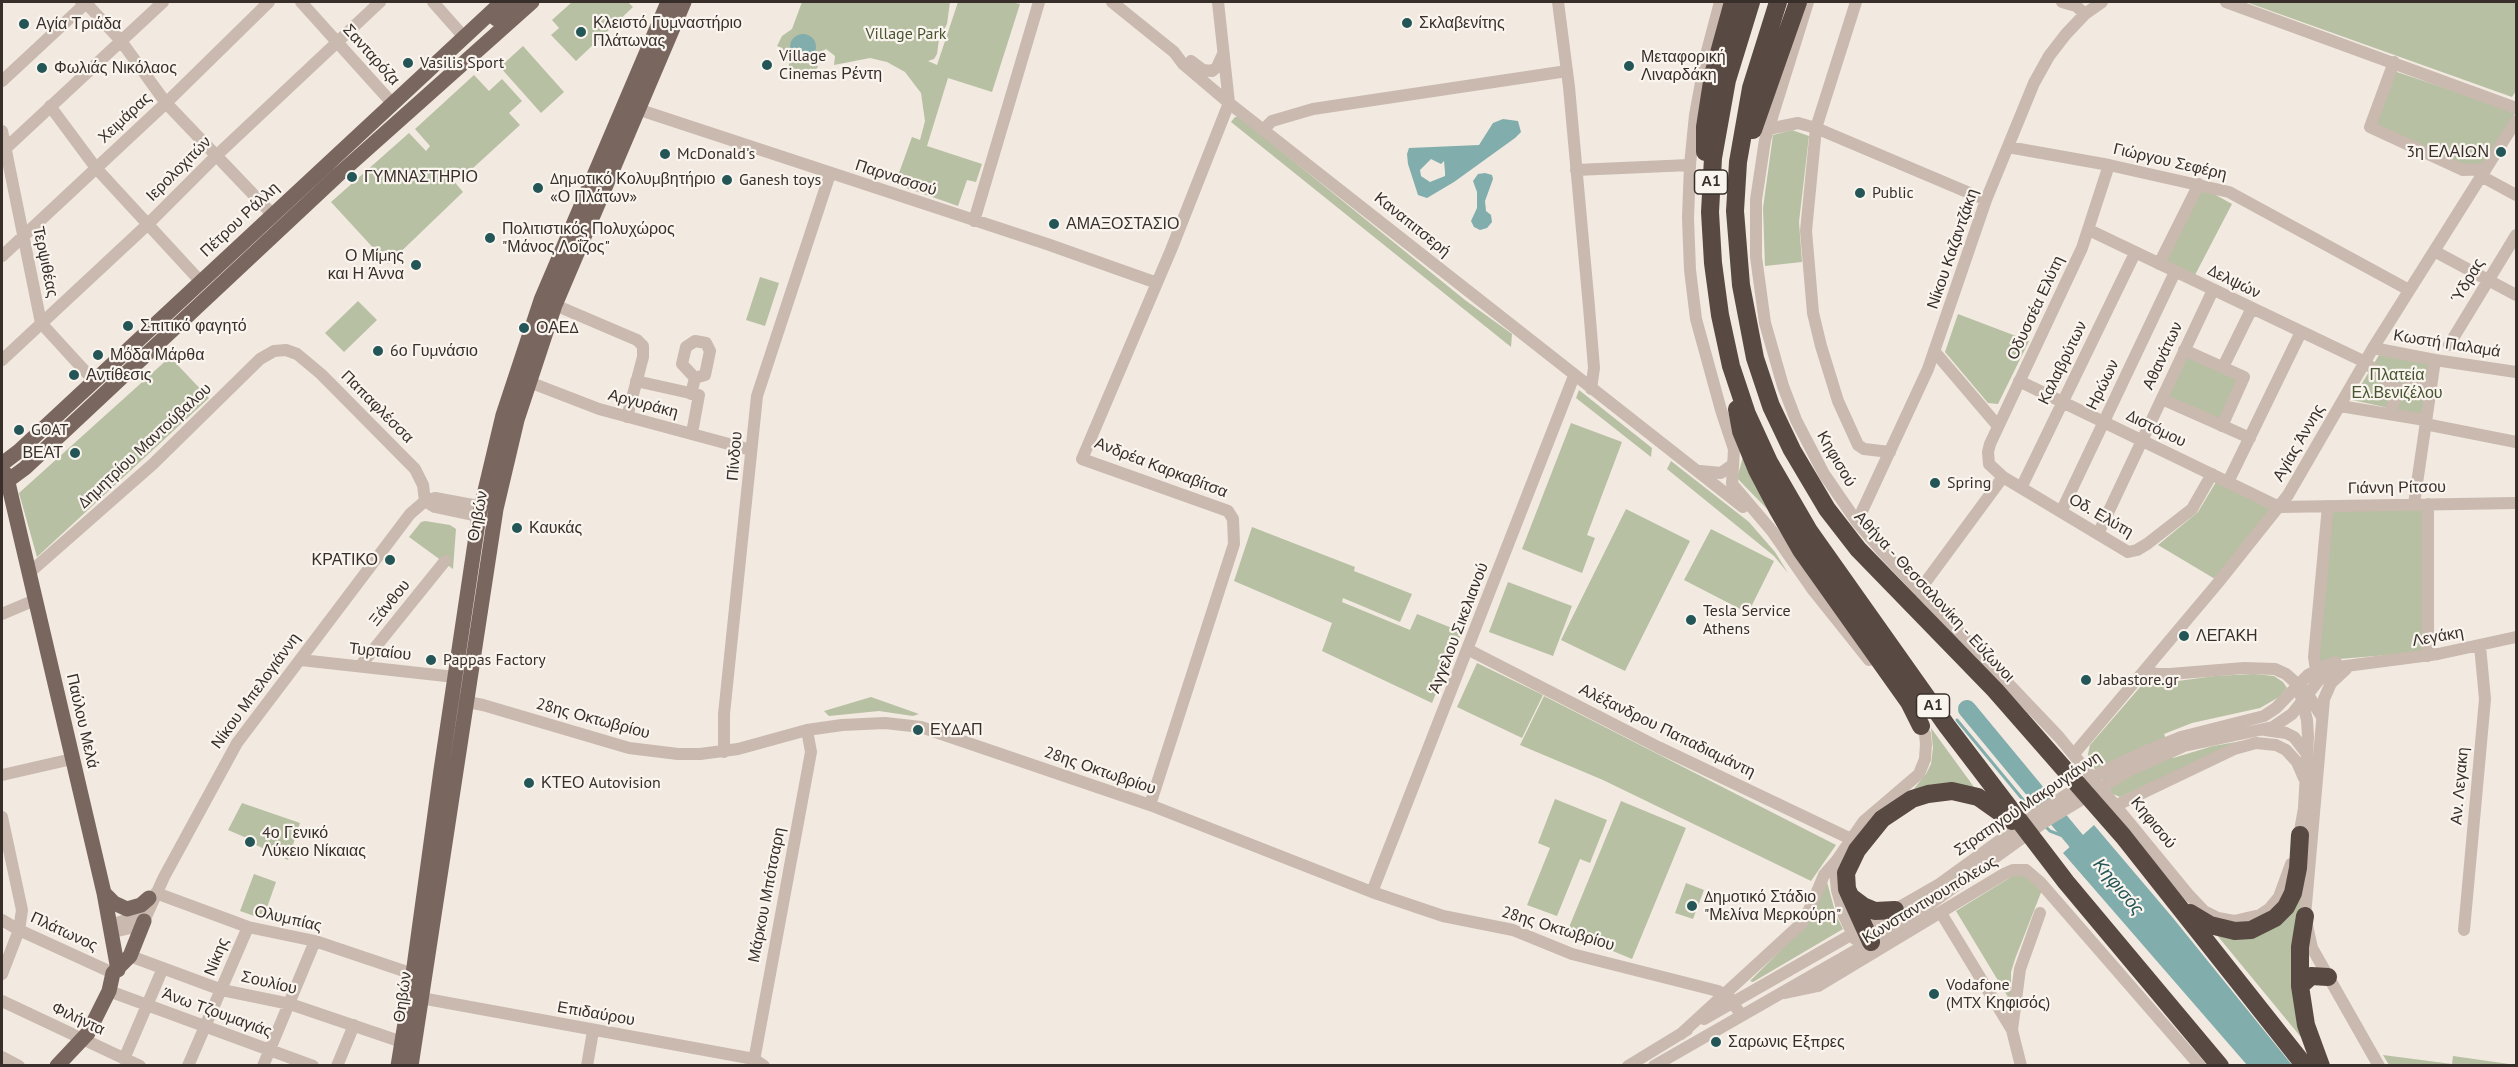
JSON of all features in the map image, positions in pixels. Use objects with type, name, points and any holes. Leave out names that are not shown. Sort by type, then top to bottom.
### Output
[{"type":"highway","points":[[1710,212],[1705,167],[1705,127],[1713,75],[1733,2]]},
{"type":"highway","name":"Α1","points":[[1751,2],[1725,89],[1713,158],[1710,212],[1716,289],[1731,366],[1747,414],[1762,447],[1809,531],[1874,625],[2025,831],[2220,1065]]},
{"type":"highway","name":"Αθήνα - Θεσσαλονίκη - Εύζωνοι","points":[[1778,2],[1751,88],[1736,186],[1738,253],[1745,311],[1755,358],[1771,406],[1809,482],[1858,549],[1995,690],[2122,836],[2305,1065]]},
{"type":"highway","points":[[1736,186],[1798,2]]},
{"type":"highway","points":[[1731,366],[1741,431],[1757,470],[1778,510],[1808,559],[1909,702],[1921,726]]},
{"type":"highway","points":[[1862,938],[1847,889],[1846,873],[1851,859],[1882,819],[1912,799],[1943,791],[1969,793],[1984,801],[2025,831]]},
{"type":"highway","points":[[2175,901],[2203,922],[2221,929],[2242,931],[2270,922],[2281,912],[2293,893],[2298,868],[2300,835]]},
{"type":"highway","points":[[1851,897],[1875,911],[1895,910]]},
{"type":"highway","points":[[2306,916],[2300,946],[2300,986],[2306,1025],[2321,1065]]},
{"type":"highway","points":[[2300,986],[2311,976],[2328,977]]},
{"type":"main road","name":"Πέτρου Ράλλη","points":[[2,461],[13,456],[464,37],[501,9],[516,2]]},
{"type":"main road","name":"Πέτρου Ράλλη","points":[[4,483],[25,468],[338,175],[532,2]]},
{"type":"main road","name":"Θηβών","points":[[411,1065],[459,700],[455,677],[488,513],[555,305],[631,107],[668,2]]},
{"type":"main road","name":"Θηβών","points":[[398,1065],[459,700],[503,416],[541,300],[631,107],[684,2]]},
{"type":"main road","name":"Πέτρου Ράλλη","points":[[338,175],[399,110],[501,9]]},
{"type":"main road","name":"Παύλου Μελά","points":[[2,461],[4,483],[29,573],[104,893],[112,929],[116,971]]},
{"type":"main road","points":[[104,893],[114,903],[127,909],[141,905],[153,896]]},
{"type":"main road","points":[[57,1065],[83,1040],[110,991],[116,971],[130,956],[144,921]]},
{"type":"street","points":[[2,81],[85,2],[121,41],[166,103],[273,214]]},
{"type":"street","points":[[6,148],[163,2]]},
{"type":"street","name":"Χειμάρας","points":[[2,256],[166,103],[269,2]]},
{"type":"street","name":"Σανταρόζα","points":[[301,2],[392,104]]},
{"type":"street","name":"Ιερολοχιτών","points":[[2,360],[380,2]]},
{"type":"street","points":[[432,2],[464,37]]},
{"type":"street","points":[[974,221],[1039,2]]},
{"type":"street","name":"Καναπιτσερή","points":[[1112,2],[1174,52],[1184,64],[1229,103],[1772,531]]},
{"type":"street","points":[[1218,2],[1229,103]]},
{"type":"street","points":[[1558,2],[1567,70],[1594,368],[1591,389]]},
{"type":"street","points":[[1628,1065],[1681,1034],[1729,998],[1802,923],[1819,883],[1851,838],[1870,814],[1919,774],[1926,750],[1921,726],[1813,590],[1772,531],[1734,488],[1731,478],[1734,449],[1704,352],[1692,293],[1688,228],[1690,165],[1701,81],[1720,2]]},
{"type":"street","name":"Κηφισού","points":[[1808,2],[1768,129],[1759,179],[1755,233],[1757,270],[1765,323],[1780,377],[1796,420],[1824,474],[1857,522],[1919,591],[1998,671],[2074,754],[2199,906],[2211,915],[2226,920],[2254,918],[2273,905],[2283,889],[2300,835],[2306,782],[2307,720],[2302,693]]},
{"type":"street","points":[[1856,2],[1816,128],[1805,224],[1816,327],[1832,382],[1856,442],[1864,449],[1890,452]]},
{"type":"street","points":[[2062,2],[2076,6],[2085,14]]},
{"type":"street","name":"Νίκου Καζαντζάκη","points":[[1857,522],[1934,351],[1986,200],[2042,68],[2059,43],[2085,14],[2102,2]]},
{"type":"street","points":[[2226,2],[2517,108]]},
{"type":"street","points":[[1174,52],[1207,71],[1217,67],[1224,53]]},
{"type":"street","points":[[2394,62],[2370,127],[2463,170],[2484,173],[2517,195]]},
{"type":"street","points":[[1264,129],[1272,121],[1313,109],[1567,70]]},
{"type":"street","name":"Ανδρέα Καρκαβίτσα","points":[[1149,805],[1235,539],[1233,519],[1228,511],[1082,459],[1157,283],[1229,103]]},
{"type":"street","points":[[50,106],[96,168],[201,282]]},
{"type":"street","name":"Παρνασσού","points":[[631,107],[1157,283]]},
{"type":"street","name":"Αγίας Άννης","points":[[2074,754],[2279,507],[2297,481],[2373,348],[2517,121]]},
{"type":"street","points":[[1768,129],[1798,123],[1816,128],[1986,200]]},
{"type":"street","name":"Τερψιθέας","points":[[2,131],[41,323],[94,381]]},
{"type":"street","name":"Γιώργου Σεφέρη","points":[[2008,147],[2109,165],[2229,192],[2409,290]]},
{"type":"street","points":[[1575,170],[1690,165]]},
{"type":"street","name":"Οδυσσέα Ελύτη","points":[[1989,464],[1988,452],[1998,426],[2089,230],[2109,165]]},
{"type":"street","name":"Πίνδου","points":[[724,752],[724,714],[757,396],[830,174]]},
{"type":"street","points":[[2160,264],[2199,184]]},
{"type":"street","name":"Δελψών","points":[[2089,230],[2365,362],[2398,390]]},
{"type":"street","name":"Ύδρας","points":[[2449,345],[2517,235]]},
{"type":"street","points":[[2434,250],[2517,295]]},
{"type":"street","name":"Καλαβρύτων","points":[[2021,488],[2135,253]]},
{"type":"street","name":"Ηρώων","points":[[2061,512],[2175,272]]},
{"type":"street","name":"Αθανάτων","points":[[2098,534],[2213,290]]},
{"type":"street","points":[[555,305],[637,340],[643,346],[643,357],[627,417]]},
{"type":"street","points":[[2224,365],[2252,308]]},
{"type":"street","points":[[2228,482],[2301,332]]},
{"type":"street","name":"Κωστή Παλαμά","points":[[2373,348],[2517,372]]},
{"type":"street","name":"Παπαφλέσσα","points":[[286,350],[297,354],[321,374],[415,469],[423,485],[425,501]]},
{"type":"street","name":"Δημητρίου Μαντούβαλου","points":[[29,573],[153,464],[260,359],[274,351],[286,350]]},
{"type":"street","points":[[2184,350],[2224,365],[2244,376],[2222,426]]},
{"type":"street","points":[[1934,351],[1998,426]]},
{"type":"street","points":[[2414,504],[2435,360]]},
{"type":"street","name":"Άγγελου Σικελιανού","points":[[1372,892],[1469,650],[1574,376]]},
{"type":"street","points":[[692,394],[695,378]]},
{"type":"street","points":[[636,381],[699,395],[692,433]]},
{"type":"street","name":"Διστόμου","points":[[2019,381],[2279,507]]},
{"type":"street","name":"Αργυράκη","points":[[529,382],[599,409],[751,450]]},
{"type":"street","points":[[2390,414],[2398,390],[2431,383]]},
{"type":"street","points":[[2162,399],[2250,438]]},
{"type":"street","points":[[2340,406],[2390,414],[2517,442]]},
{"type":"street","name":"Οδ. Ελύτη","points":[[1989,464],[2003,477],[2128,552],[2140,549],[2192,509],[2212,474]]},
{"type":"street","points":[[1696,469],[1721,473],[1732,465]]},
{"type":"street","points":[[1919,591],[2003,477]]},
{"type":"street","points":[[425,501],[435,507],[488,513]]},
{"type":"street","name":"Νίκου Μπελογιάννη","points":[[144,921],[153,896],[237,743],[385,545],[410,514],[425,501]]},
{"type":"street","name":"Γιάννη Ρίτσου","points":[[2279,507],[2517,503]]},
{"type":"street","points":[[2428,504],[2428,656]]},
{"type":"street","points":[[2316,670],[2314,657],[2328,506]]},
{"type":"street","name":"Ξάνθου","points":[[361,665],[445,561]]},
{"type":"street","points":[[2,614],[35,600]]},
{"type":"street","name":"Λεγάκη","points":[[2364,663],[2428,656],[2517,636]]},
{"type":"street","name":"Αν. Λεγακη","points":[[2464,930],[2485,699],[2480,646]]},
{"type":"street","name":"Αλέξανδρου Παπαδιαμάντη","points":[[1469,650],[1658,747],[1851,838]]},
{"type":"street","name":"Τυρταίου","points":[[301,660],[455,677]]},
{"type":"street","name":"Στρατηγού Μακρυγιάννη","points":[[1654,1065],[1778,994],[1862,938],[1895,910],[2072,791],[2125,760],[2169,747],[2264,730],[2292,714],[2316,670],[2337,662],[2364,663]]},
{"type":"street","points":[[2364,663],[2343,671],[2331,683],[2324,699],[2306,916],[2310,941],[2379,1065]]},
{"type":"street","name":"Στρατηγού Μακρυγιάννη","points":[[1729,998],[1920,912],[2077,800],[2169,747],[2208,729],[2264,716],[2302,693],[2330,671],[2338,667],[2364,663]]},
{"type":"street","points":[[2145,670],[2156,674],[2170,674],[2270,668],[2286,674],[2322,718]]},
{"type":"street","name":"28ης Οκτωβρίου","points":[[459,700],[629,748],[678,754],[724,752],[807,730],[866,723],[921,727],[1149,805],[1372,892],[1443,916],[1513,930],[1572,954],[1729,998]]},
{"type":"street","name":"Μάρκου Μπότσαρη","points":[[757,1063],[811,752],[807,730]]},
{"type":"street","points":[[2264,730],[2277,731],[2294,737],[2308,755]]},
{"type":"street","points":[[2117,805],[2234,749],[2256,743],[2276,745],[2286,750],[2297,762],[2306,782]]},
{"type":"street","points":[[2,775],[72,759]]},
{"type":"street","points":[[2,816],[22,910],[19,930],[2,974]]},
{"type":"street","points":[[1837,860],[1836,890],[1844,916],[1862,938]]},
{"type":"street","name":"Κωνσταντινουπόλεως","points":[[1778,994],[1818,986],[2004,874],[2020,870],[2031,873],[2200,1065]]},
{"type":"street","points":[[112,929],[138,916],[153,896]]},
{"type":"street","name":"Ολυμπίας","points":[[153,896],[248,927],[315,941],[413,974]]},
{"type":"street","points":[[1941,913],[2012,1030],[2021,1065]]},
{"type":"street","points":[[2012,1030],[2020,969],[2040,913]]},
{"type":"street","name":"Πλάτωνος","points":[[2,920],[19,930],[116,971]]},
{"type":"street","points":[[112,929],[135,927],[144,921]]},
{"type":"street","name":"Νίκης","points":[[188,1065],[248,927]]},
{"type":"street","points":[[263,1065],[315,941]]},
{"type":"street","name":"Σουλίου","points":[[130,956],[222,990],[290,1004],[402,1041]]},
{"type":"street","points":[[124,1059],[163,968]]},
{"type":"street","name":"Άνω Τζουμαγιάς","points":[[110,991],[313,1065]]},
{"type":"street","name":"Επιδαύρου","points":[[421,998],[757,1063]]},
{"type":"street","points":[[1729,998],[1741,1015]]},
{"type":"street","name":"Φιλήντα","points":[[2,1000],[140,1065]]},
{"type":"street","points":[[338,1065],[354,1025]]},
{"type":"street","points":[[587,1065],[593,1030]]},
{"type":"street","points":[[2,1057],[19,1065]]},
{"type":"green space","name":"Κλειστό Γυμναστήριο Πλάτωνας","points":[[572,2],[628,2],[633,7],[576,61],[551,35],[559,28],[552,20]]},
{"type":"green space","name":"Village Park","points":[[802,2],[950,2],[947,24],[939,39],[937,54],[934,59],[928,61],[937,65],[958,2],[1020,4],[992,92],[948,78],[927,146],[982,164],[976,182],[967,180],[958,206],[895,184],[912,137],[920,140],[925,121],[921,93],[905,72],[887,62],[870,58],[834,65],[835,56],[826,49],[817,54],[815,61],[818,67],[813,72],[801,76],[789,73],[789,58],[782,48],[777,46],[782,36],[792,29]]},
{"type":"green space","points":[[2246,2],[2516,2],[2516,91],[2512,97]]},
{"type":"green space","points":[[523,46],[564,92],[541,113],[500,67]]},
{"type":"green space","points":[[2394,71],[2516,112],[2483,165],[2463,166],[2375,125]]},
{"type":"green space","points":[[474,75],[489,91],[502,79],[522,101],[509,113],[520,125],[460,180],[456,175],[452,179],[463,192],[388,264],[331,202],[409,133],[426,151],[430,146],[415,129]]},
{"type":"green space","points":[[1235,117],[1239,117],[1465,300],[1512,334],[1511,347],[1231,122]]},
{"type":"green space","points":[[1792,130],[1809,136],[1799,222],[1802,262],[1765,266],[1763,208],[1773,135]]},
{"type":"green space","points":[[2199,191],[2214,194],[2232,204],[2195,275],[2164,261]]},
{"type":"green space","points":[[760,277],[779,283],[765,326],[746,320]]},
{"type":"green space","points":[[358,301],[377,320],[344,352],[325,333]]},
{"type":"green space","points":[[1958,314],[2029,341],[1998,404],[1988,403],[1945,352]]},
{"type":"green space","points":[[2184,350],[2244,377],[2222,426],[2162,399]]},
{"type":"green space","name":"Πλατεία Ελ.Βενιζέλου","points":[[2379,355],[2429,364],[2422,415],[2352,400]]},
{"type":"green space","points":[[170,357],[209,398],[37,557],[19,493]]},
{"type":"green space","points":[[1579,390],[1652,448],[1651,457],[1576,398]]},
{"type":"green space","points":[[1571,423],[1622,442],[1587,535],[1595,538],[1582,573],[1522,549]]},
{"type":"green space","points":[[1743,457],[1770,512],[1737,478]]},
{"type":"green space","points":[[1671,461],[1749,522],[1775,552],[1788,573],[1774,556],[1667,469]]},
{"type":"green space","points":[[2216,482],[2271,508],[2215,579],[2158,545],[2198,512]]},
{"type":"green space","points":[[2425,508],[2425,652],[2339,659],[2320,664],[2317,658],[2331,510]]},
{"type":"green space","points":[[1626,509],[1690,541],[1625,671],[1561,640]]},
{"type":"green space","points":[[421,522],[450,525],[456,529],[453,569],[409,537]]},
{"type":"green space","points":[[1252,527],[1355,567],[1354,571],[1412,594],[1400,622],[1343,598],[1342,602],[1410,630],[1417,614],[1462,632],[1432,703],[1322,651],[1332,623],[1234,581]]},
{"type":"green space","points":[[1711,529],[1774,561],[1748,613],[1684,580]]},
{"type":"green space","points":[[1508,582],[1572,606],[1553,656],[1489,632]]},
{"type":"green space","points":[[1477,663],[1543,695],[1522,738],[1457,707]]},
{"type":"green space","points":[[2254,674],[2274,676],[2287,688],[2279,697],[2260,708],[2192,723],[2164,734],[2173,758],[2213,746],[2242,741],[2120,797],[2113,794],[2090,763],[2088,754],[2090,745],[2141,686],[2215,676]]},
{"type":"green space","points":[[1544,696],[1836,845],[1811,881],[1603,780],[1520,745]]},
{"type":"green space","points":[[871,697],[919,714],[913,716],[879,711],[829,716],[824,711]]},
{"type":"green space","points":[[1931,728],[1974,787],[1913,790],[1931,764],[1933,748]]},
{"type":"green space","points":[[1555,799],[1607,820],[1590,863],[1580,859],[1557,916],[1527,905],[1550,848],[1538,843]]},
{"type":"green space","points":[[1621,801],[1686,828],[1632,959],[1567,932]]},
{"type":"green space","points":[[242,803],[300,823],[288,860],[228,830]]},
{"type":"green space","points":[[254,874],[276,882],[263,919],[240,911]]},
{"type":"green space","points":[[2018,874],[2026,875],[2042,890],[2011,972],[2011,1002],[1956,911]]},
{"type":"green space","points":[[1827,882],[1836,915],[1843,929],[1753,982],[1750,981],[1811,920]]},
{"type":"green space","points":[[1686,883],[1704,890],[1693,919],[1675,913]]},
{"type":"green space","points":[[2301,892],[2303,1035],[2300,1036],[2216,934]]},
{"type":"green space","points":[[2383,1055],[2452,1064],[2453,1056],[2516,1065],[2389,1065]]},
{"type":"water","points":[[803,34],[812,38],[816,47],[812,56],[803,60],[794,56],[790,47],[794,38]]},
{"type":"water","points":[[1503,119],[1518,121],[1521,132],[1454,182],[1427,198],[1418,195],[1408,164],[1409,148],[1479,145],[1493,123]],"holes":[[[1431,159],[1441,164],[1444,161],[1445,176],[1430,182],[1421,176],[1420,170]]]},
{"type":"water","points":[[1478,174],[1492,175],[1493,179],[1485,201],[1486,211],[1491,215],[1492,222],[1487,228],[1480,230],[1474,227],[1471,221],[1477,208],[1477,192],[1473,181]]},
{"type":"water","points":[[2094,825],[2292,1065],[2247,1065],[2063,853]]},
{"type":"waterway","name":"Κηφισός","points":[[1967,709],[2092,860]]},
{"type":"waterway","points":[[1957,720],[2034,813]]},
{"type":"waterway","points":[[2044,825],[2050,831],[2076,841]]},
{"type":"place","name":"Σκλαβενίτης","points":[[1407,23]]},
{"type":"place","name":"Αγία Τριάδα","points":[[24,24]]},
{"type":"place","name":"Κλειστό Γυμναστήριο Πλάτωνας","points":[[581,32]]},
{"type":"place","name":"Vasilis Sport","points":[[408,63]]},
{"type":"place","name":"Village Cinemas Ρέντη","points":[[767,65]]},
{"type":"place","name":"Μεταφορική Λιναρδάκη","points":[[1629,66]]},
{"type":"place","name":"Φωλιάς Νικόλαος","points":[[42,68]]},
{"type":"place","name":"3η ΕΛΑΙΩΝ","points":[[2501,152]]},
{"type":"place","name":"McDonald's","points":[[665,154]]},
{"type":"place","name":"ΓΥΜΝΑΣΤΗΡΙΟ","points":[[352,177]]},
{"type":"place","name":"Ganesh toys","points":[[727,180]]},
{"type":"place","name":"Δημοτικό Κολυμβητήριο «Ο Πλάτων»","points":[[538,188]]},
{"type":"place","name":"Public","points":[[1860,193]]},
{"type":"place","name":"ΑΜΑΞΟΣΤΑΣΙΟ","points":[[1054,224]]},
{"type":"place","name":"Πολιτιστικός Πολυχώρος \"Μάνος Λοΐζος\"","points":[[490,238]]},
{"type":"place","name":"Ο Μίμης και Η Άννα","points":[[416,265]]},
{"type":"place","name":"Σπιτικό φαγητό","points":[[128,326]]},
{"type":"place","name":"ΟΑΕΔ","points":[[524,328]]},
{"type":"place","name":"6ο Γυμνάσιο","points":[[378,351]]},
{"type":"place","name":"Μόδα Μάρθα","points":[[98,355]]},
{"type":"place","name":"Αντίθεσις","points":[[74,375]]},
{"type":"place","name":"GOAT","points":[[19,430]]},
{"type":"place","name":"ΒΕΑΤ","points":[[75,453]]},
{"type":"place","name":"Spring","points":[[1935,483]]},
{"type":"place","name":"Καυκάς","points":[[517,528]]},
{"type":"place","name":"ΚΡΑΤΙΚΟ","points":[[390,560]]},
{"type":"place","name":"Tesla Service Athens","points":[[1691,620]]},
{"type":"place","name":"ΛΕΓΑΚΗ","points":[[2184,636]]},
{"type":"place","name":"Pappas Factory","points":[[431,660]]},
{"type":"place","name":"Jabastore.gr","points":[[2086,680]]},
{"type":"place","name":"ΕΥΔΑΠ","points":[[918,730]]},
{"type":"place","name":"ΚΤΕΟ Autovision","points":[[529,783]]},
{"type":"place","name":"4ο Γενικό Λύκειο Νίκαιας","points":[[250,842]]},
{"type":"place","name":"Δημοτικό Στάδιο \"Μελίνα Μερκούρη\"","points":[[1692,906]]},
{"type":"place","name":"Vodafone (MTX Κηφισός)","points":[[1934,994]]},
{"type":"place","name":"Σαρωνις Εξπρες","points":[[1716,1042]]}]
